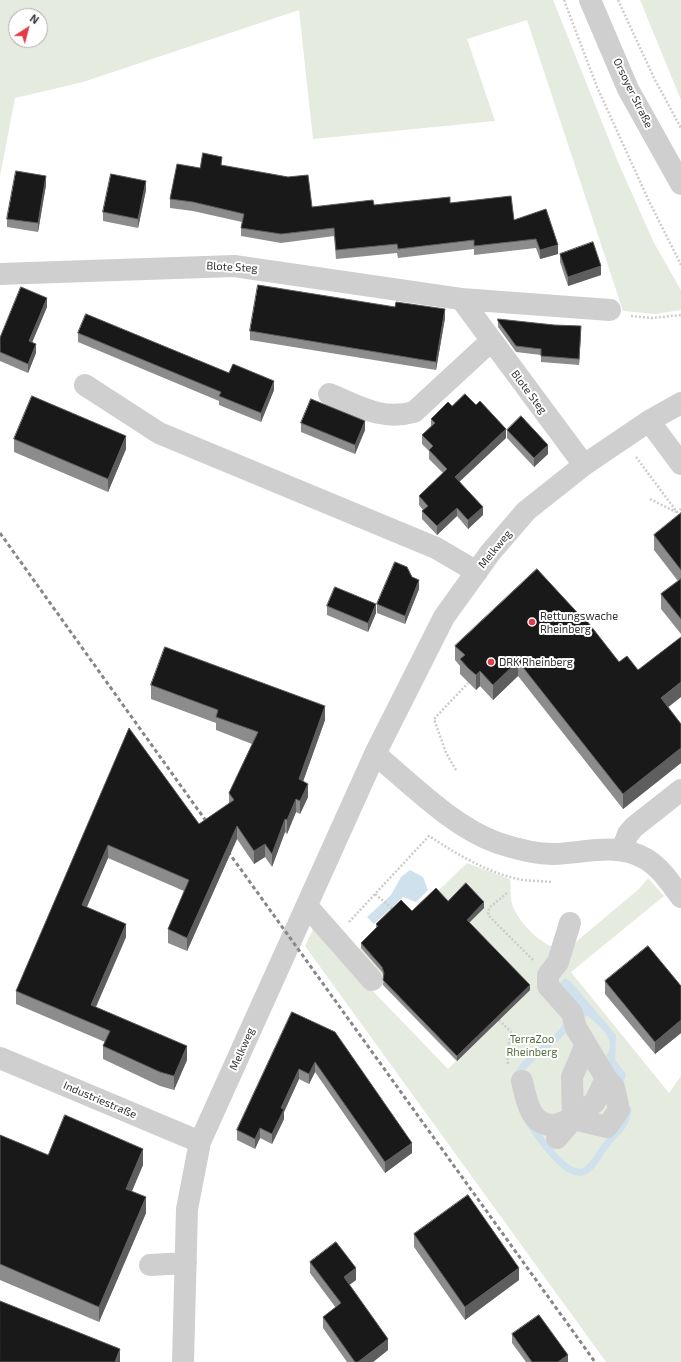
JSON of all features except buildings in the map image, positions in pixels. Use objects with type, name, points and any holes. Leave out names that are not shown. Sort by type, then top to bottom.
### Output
[{"type":"street","name":"Orsoyer Straße","points":[[590,0],[628,89],[681,184]]},
{"type":"street","name":"Blote Steg","points":[[0,274],[234,266],[461,299],[610,310]]},
{"type":"street","name":"Blote Steg","points":[[461,299],[584,465]]},
{"type":"street","points":[[329,394],[386,416],[400,416],[414,412],[491,341]]},
{"type":"street","points":[[85,385],[159,433],[436,548],[477,572]]},
{"type":"street","name":"Melkweg","points":[[183,1362],[188,1209],[200,1142],[376,754],[444,617],[477,572],[526,511],[584,465],[655,430],[681,403]]},
{"type":"street","points":[[655,430],[681,464]]},
{"type":"street","points":[[376,754],[446,813],[496,842],[520,850],[553,854],[606,850],[622,850],[636,854],[648,860],[661,872],[681,897]]},
{"type":"street","points":[[622,850],[628,834],[634,827],[681,790]]},
{"type":"street","points":[[307,906],[372,980]]},
{"type":"street","points":[[516,1075],[528,1109],[541,1123],[554,1125],[573,1119],[607,1127],[618,1110],[614,1087],[606,1078],[576,1028],[572,1013],[548,986],[548,975],[558,962],[570,923]]},
{"type":"street","points":[[557,1138],[573,1119],[572,1077],[586,1044]]},
{"type":"street","name":"Industriestraße","points":[[0,1058],[200,1142]]},
{"type":"street","points":[[150,1265],[186,1263]]},
{"type":"path","points":[[564,0],[597,87],[648,199],[681,265]]},
{"type":"path","points":[[618,0],[654,78],[681,128]]},
{"type":"path","points":[[610,310],[623,315],[652,318],[681,315]]},
{"type":"path","points":[[655,430],[634,455],[677,512]]},
{"type":"path","points":[[650,499],[677,512]]},
{"type":"path","points":[[677,512],[681,509]]},
{"type":"path","points":[[456,770],[446,753],[434,719],[468,682]]},
{"type":"path","points":[[334,937],[429,836],[454,852],[481,866],[523,880],[551,882]]},
{"type":"path","points":[[507,893],[489,908],[488,914],[548,975]]},
{"type":"path","points":[[374,894],[395,911]]},
{"type":"path","points":[[500,1020],[512,1032],[507,1049],[516,1075]]},
{"type":"green space","points":[[0,0],[553,0],[618,162],[654,243],[681,290],[681,310],[656,314],[623,311],[527,20],[467,39],[495,121],[313,139],[299,10],[83,82],[15,98],[0,176]]},
{"type":"green space","points":[[640,0],[681,0],[681,100]]},
{"type":"green space","name":"TerraZoo Rheinberg","points":[[467,863],[510,879],[512,904],[520,920],[539,939],[552,947],[559,948],[571,946],[639,889],[648,878],[664,896],[571,972],[669,1093],[681,1076],[681,1362],[606,1362],[305,946],[313,929],[448,1069],[456,1061],[375,977],[356,953],[378,931],[412,916]]},
{"type":"water","points":[[410,870],[423,877],[428,890],[416,902],[403,897],[374,924],[367,917],[391,895],[401,877]]},
{"type":"water","points":[[565,978],[571,982],[616,1035],[615,1060],[626,1074],[624,1081],[615,1085],[602,1061],[610,1048],[608,1037],[604,1031],[588,1016],[582,1017],[558,985]]},
{"type":"waterway","points":[[516,1079],[520,1071],[527,1063],[560,1034],[567,1021]]},
{"type":"waterway","points":[[530,1124],[560,1162],[575,1172],[582,1172],[589,1168],[623,1125],[628,1110]]},
{"type":"railway","points":[[0,533],[211,828]]},
{"type":"railway","points":[[224,846],[595,1362]]},
{"type":"place","name":"Rettungswache Rheinberg","points":[[532,622]]},
{"type":"place","name":"DRK Rheinberg","points":[[491,662]]}]
